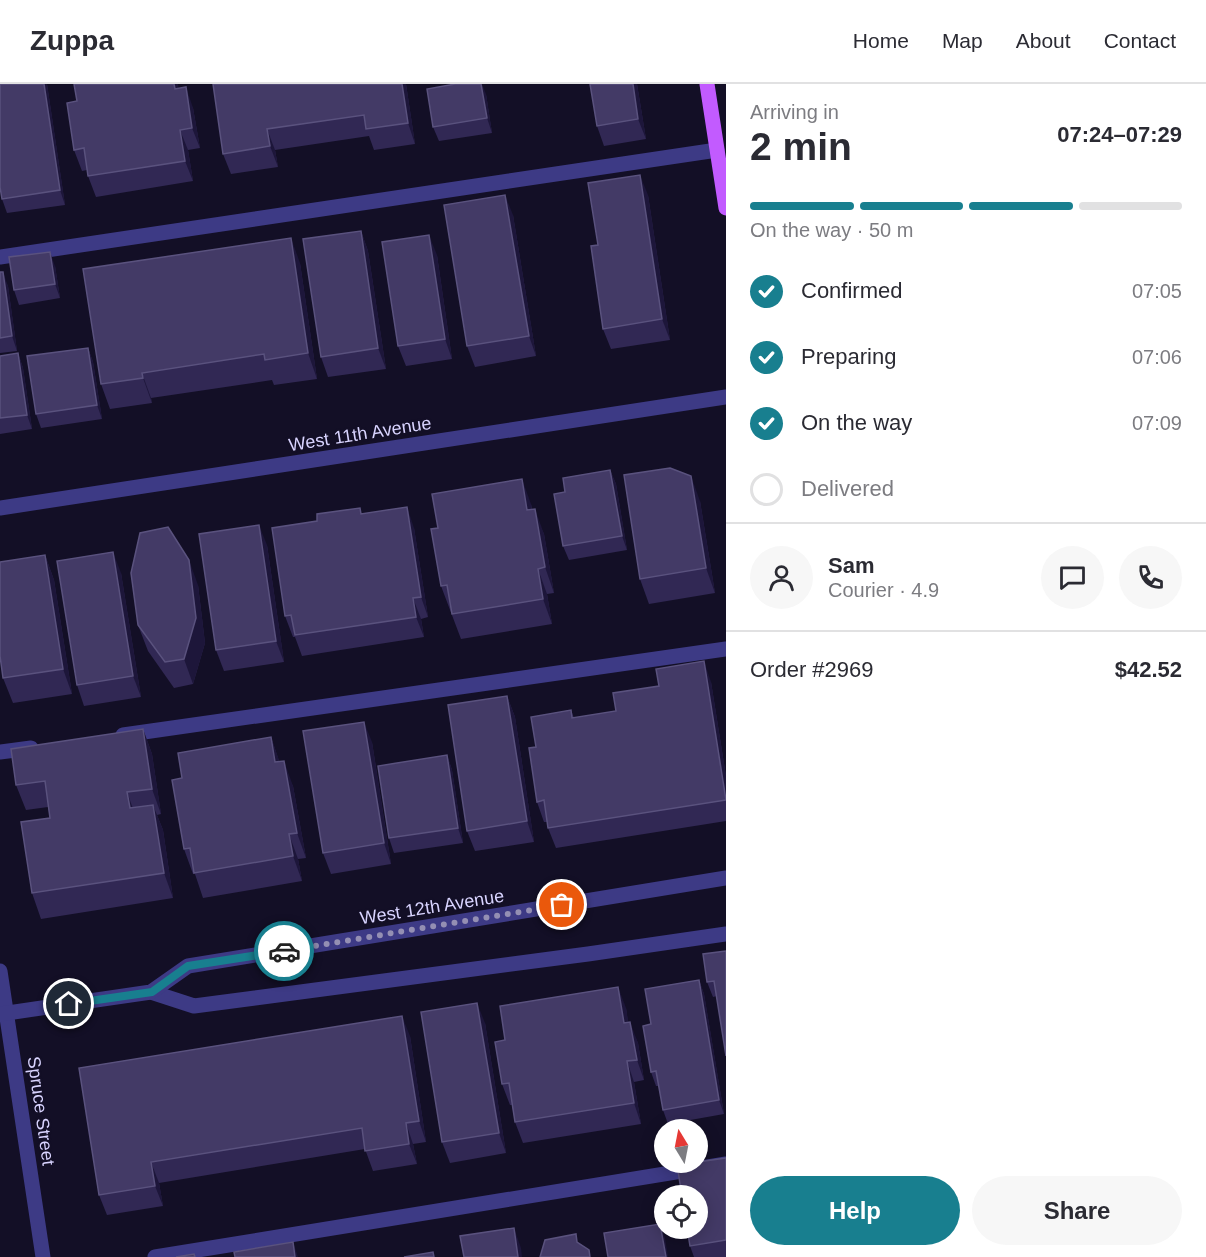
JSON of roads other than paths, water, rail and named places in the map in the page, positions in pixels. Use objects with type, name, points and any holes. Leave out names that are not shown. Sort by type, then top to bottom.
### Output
[{"type":"main road","points":[[707,84],[726,208]]},
{"type":"street","points":[[0,257],[717,150]]},
{"type":"street","name":"West 11th Avenue","points":[[0,508],[726,397]]},
{"type":"street","points":[[105,737],[726,649]]},
{"type":"street","points":[[0,752],[47,745]]},
{"type":"street","name":"West 12th Avenue","points":[[152,992],[188,966],[726,878]]},
{"type":"street","name":"West 12th Avenue","points":[[4,1014],[152,992],[194,1006],[726,934]]},
{"type":"street","name":"Spruce Street","points":[[0,972],[4,1014],[43,1257]]},
{"type":"street","points":[[155,1257],[726,1164]]}]
